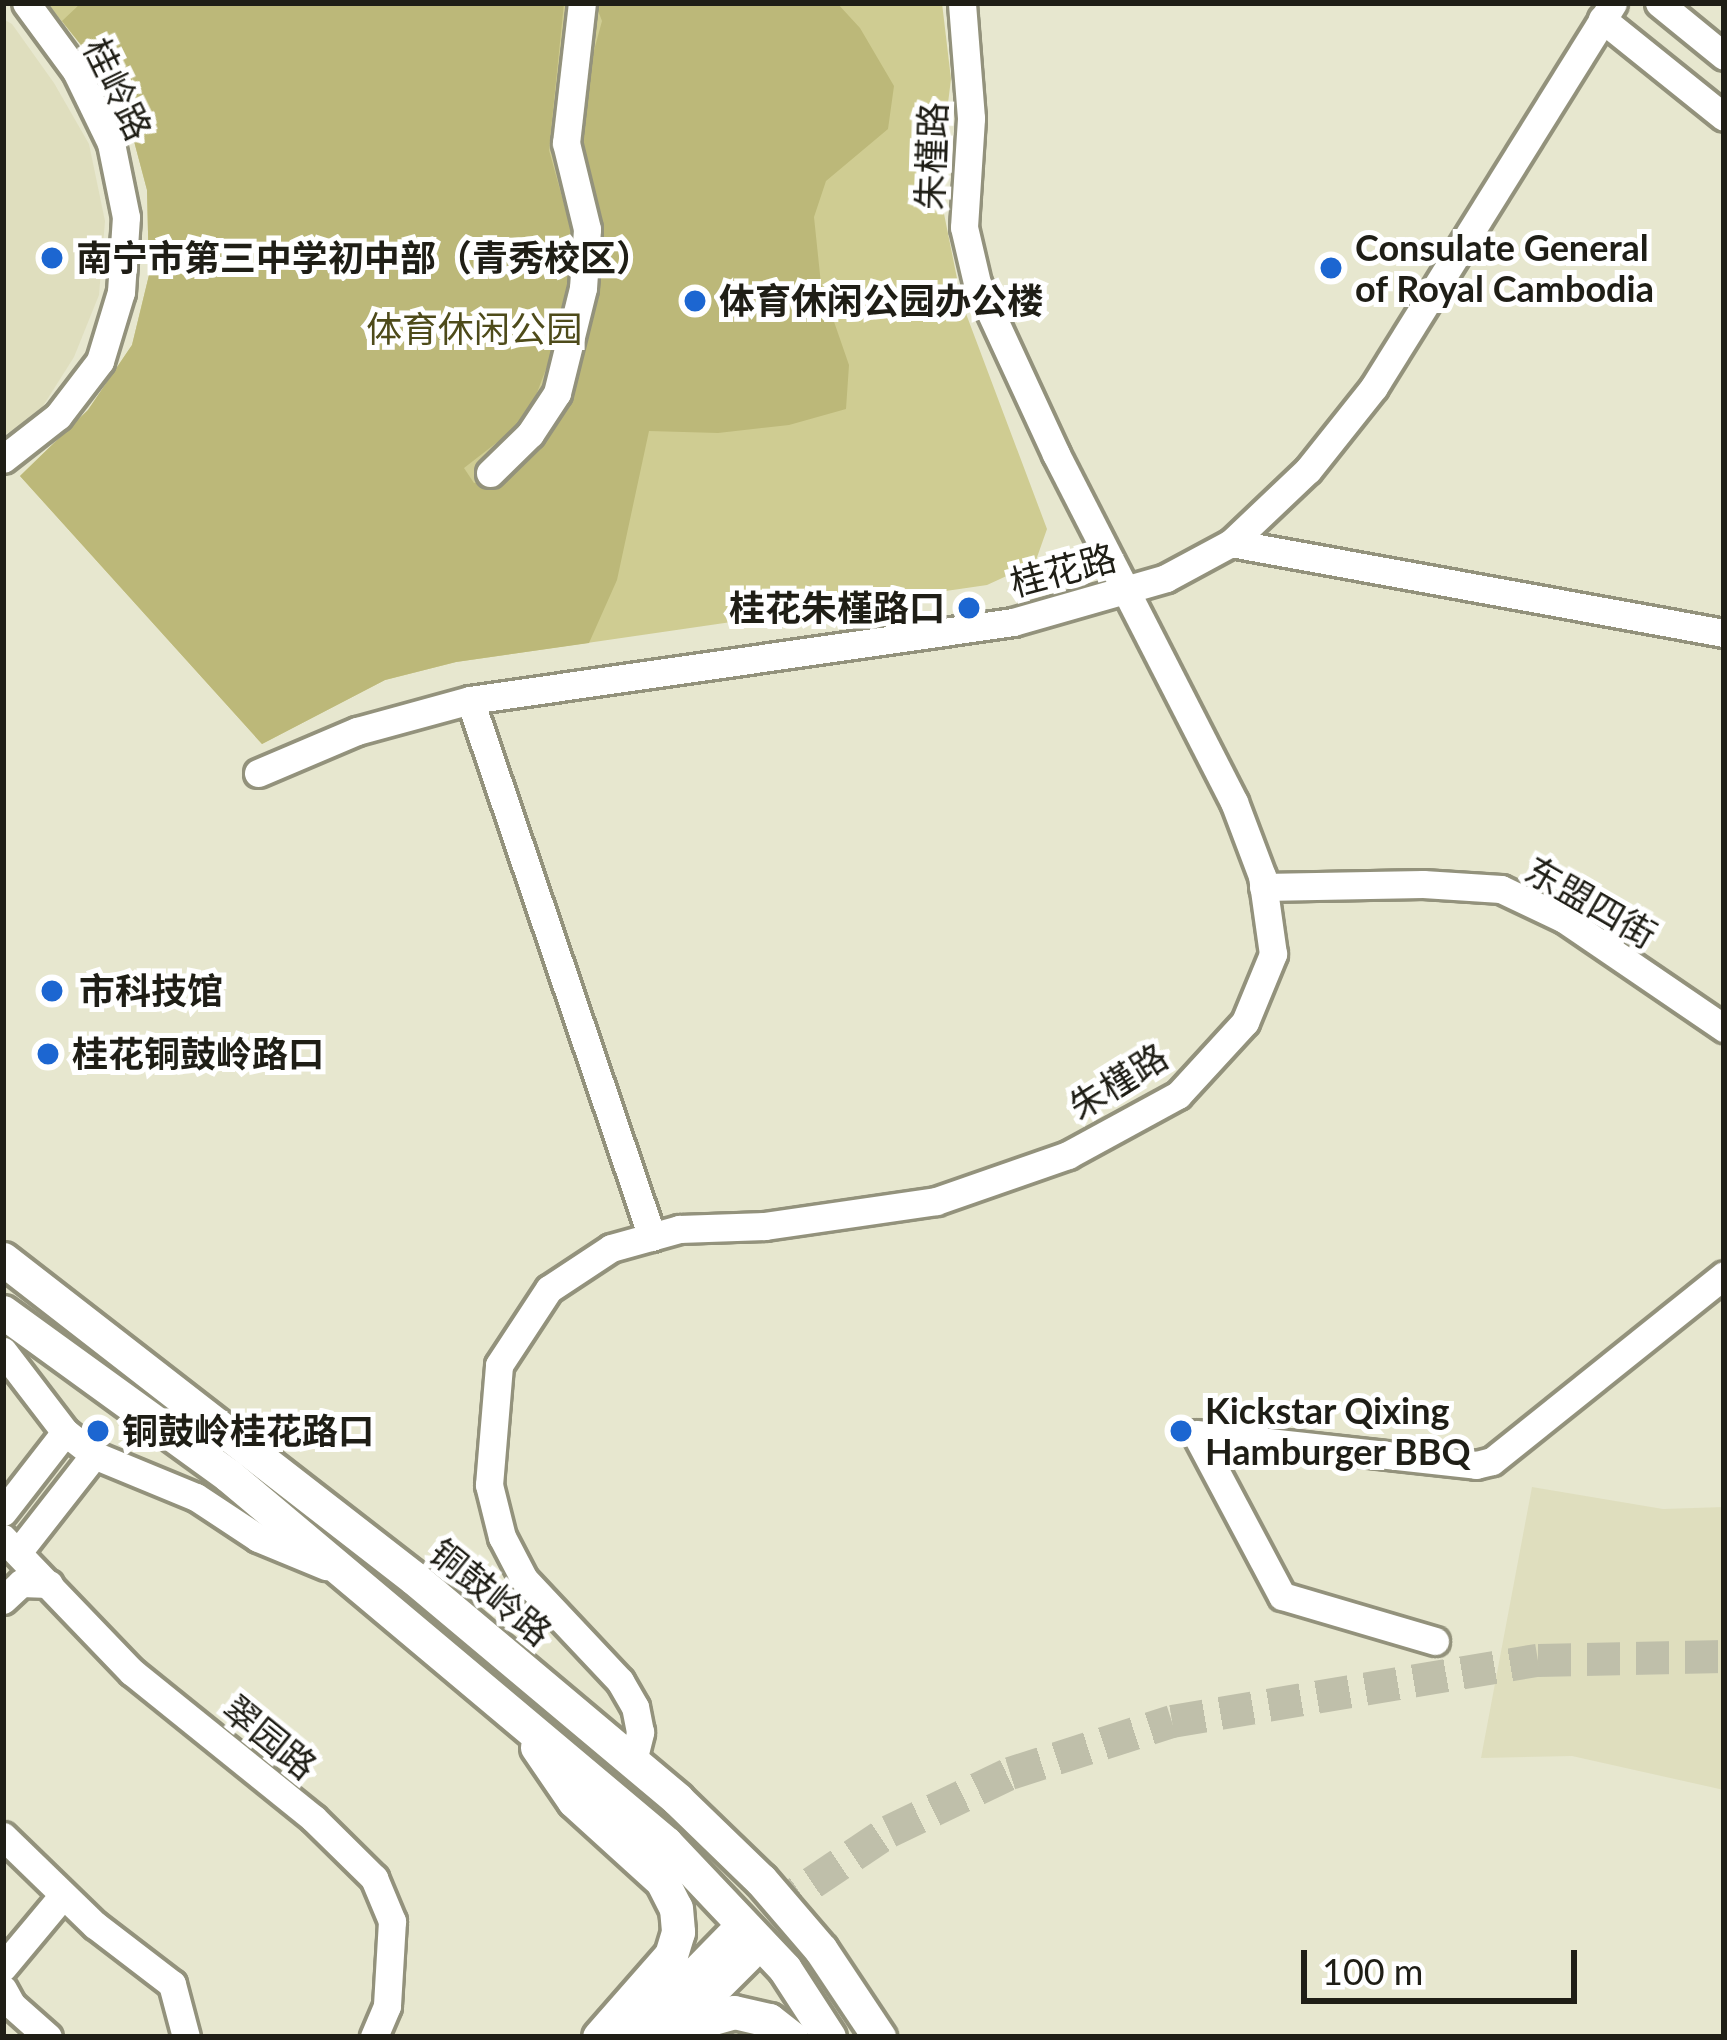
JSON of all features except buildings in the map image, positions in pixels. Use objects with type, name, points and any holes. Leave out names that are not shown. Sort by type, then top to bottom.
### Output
[{"type":"main road","name":"铜鼓岭路","points":[[3,1259],[414,1578],[633,1760],[761,1880],[821,1951],[878,2037]]},
{"type":"main road","points":[[3,1312],[228,1475],[666,1843],[733,1909],[784,1969],[829,2037]]},
{"type":"main road","points":[[513,1711],[574,1801],[662,1881],[676,1908],[678,1932],[671,1955],[599,2037]]},
{"type":"main road","points":[[633,2037],[739,1946],[665,2037]]},
{"type":"main road","points":[[690,2037],[710,2019],[734,2012],[769,2020],[791,2037]]},
{"type":"street","name":"桂岭路","points":[[3,458],[58,416],[100,361],[121,292],[126,217],[111,143],[76,71],[26,3]]},
{"type":"street","points":[[490,472],[530,434],[556,393],[583,288],[587,229],[566,143],[582,3]]},
{"type":"street","name":"朱槿路","points":[[633,1760],[640,1732],[620,1682],[524,1579],[502,1537],[489,1485],[499,1365],[549,1289],[611,1248],[679,1229],[765,1226],[936,1201],[1068,1155],[1178,1095],[1245,1022],[1274,954],[1263,887],[1234,802],[1124,591],[977,283],[964,227],[971,118],[962,3]]},
{"type":"street","points":[[1659,3],[1724,56]]},
{"type":"street","points":[[1608,11],[1724,117]]},
{"type":"street","name":"桂花路","points":[[258,773],[357,731],[470,700],[1013,622],[1166,578],[1231,543],[1308,470],[1374,387],[1608,11]]},
{"type":"street","points":[[1231,543],[1724,633]]},
{"type":"street","points":[[470,700],[652,1237]]},
{"type":"street","name":"东盟四街","points":[[1263,887],[1423,884],[1501,889],[1564,920],[1724,1028]]},
{"type":"street","points":[[1435,1641],[1282,1596],[1196,1434],[1476,1465],[1492,1461],[1724,1275]]},
{"type":"street","points":[[3,1351],[65,1432],[94,1455],[196,1497],[258,1538],[348,1575]]},
{"type":"street","points":[[3,1512],[65,1432]]},
{"type":"street","points":[[11,1544],[94,1455]]},
{"type":"street","name":"翠园路","points":[[11,1544],[132,1672],[313,1818],[374,1878],[392,1921],[387,2006],[374,2037]]},
{"type":"street","points":[[3,1600],[21,1583],[50,1584]]},
{"type":"street","points":[[3,1836],[63,1895],[172,1984],[186,2037]]},
{"type":"street","points":[[48,2037],[12,2006],[3,1986],[63,1895]]},
{"type":"shaded area","name":"南宁市第三中学初中部（青秀校区）","points":[[3,19],[12,24],[54,83],[89,144],[105,221],[99,295],[74,357],[38,414],[3,436]]},
{"type":"shaded area","points":[[1532,1487],[1663,1509],[1724,1507],[1724,1790],[1572,1756],[1481,1758]]},
{"type":"green space","name":"体育休闲公园","points":[[47,3],[942,3],[951,79],[938,184],[962,303],[1047,529],[1035,563],[987,585],[456,662],[385,680],[262,744],[20,476],[88,410],[132,345],[149,275],[147,190],[122,96]]},
{"type":"green space","name":"体育休闲公园","points":[[81,3],[564,3],[549,150],[570,226],[576,290],[527,419],[464,468],[474,483],[512,475],[573,395],[594,308],[597,257],[577,113],[602,21],[595,3],[837,3],[860,28],[894,86],[888,129],[826,181],[814,217],[821,284],[849,365],[846,409],[789,425],[718,433],[649,431],[617,580],[589,643],[456,662],[385,680],[262,744],[20,476],[88,410],[132,345],[149,275],[147,190],[122,96],[62,21]]},
{"type":"tunnel","points":[[731,1937],[889,1831],[1010,1773],[1172,1721],[1538,1660],[1724,1656]]},
{"type":"place","name":"南宁市第三中学初中部（青秀校区）","points":[[52,258]]},
{"type":"place","name":"Consulate General of Royal Cambodia","points":[[1331,268]]},
{"type":"place","name":"体育休闲公园办公楼","points":[[695,301]]},
{"type":"place","name":"桂花朱槿路口","points":[[969,608]]},
{"type":"place","name":"市科技馆","points":[[52,991]]},
{"type":"place","name":"桂花铜鼓岭路口","points":[[48,1054]]},
{"type":"place","name":"铜鼓岭桂花路口","points":[[98,1431]]},
{"type":"place","name":"Kickstar Qixing Hamburger BBQ","points":[[1181,1431]]}]
